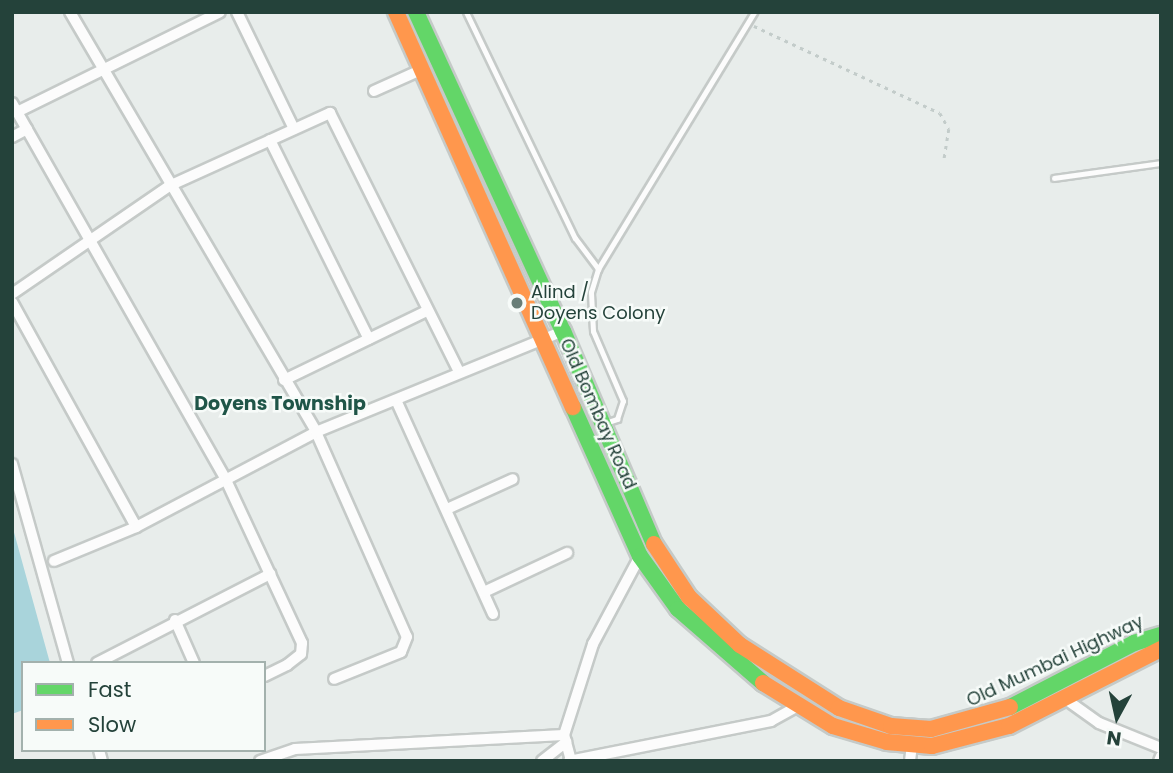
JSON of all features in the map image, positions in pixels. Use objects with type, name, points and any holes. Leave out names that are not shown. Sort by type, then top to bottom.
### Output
[{"type":"main road","name":"Old Bombay Road","points":[[396,12],[640,556],[678,609],[701,633],[796,706]]},
{"type":"main road","name":"Old Bombay Road","points":[[416,12],[563,331],[658,553],[689,597],[740,645],[806,691]]},
{"type":"main road","name":"Old Mumbai Highway","points":[[806,691],[839,708],[891,726],[948,727],[1006,709],[1134,643],[1161,635]]},
{"type":"main road","name":"Old Mumbai Highway","points":[[796,706],[860,736],[911,753],[981,737],[1161,649]]},
{"type":"street","points":[[70,12],[169,186],[316,432],[407,637],[401,652],[334,680]]},
{"type":"street","points":[[191,12],[197,23]]},
{"type":"street","points":[[220,12],[15,108],[88,242],[226,480],[302,643],[294,660],[266,675]]},
{"type":"street","points":[[237,12],[294,129]]},
{"type":"street","points":[[374,91],[422,69]]},
{"type":"street","points":[[12,294],[169,186],[330,113],[426,311],[459,372]]},
{"type":"street","points":[[12,136],[27,129]]},
{"type":"street","points":[[270,140],[369,339]]},
{"type":"street","points":[[12,302],[136,527]]},
{"type":"street","points":[[284,380],[426,311]]},
{"type":"street","points":[[54,561],[136,527],[316,432],[563,331]]},
{"type":"street","points":[[396,400],[493,614]]},
{"type":"street","points":[[12,464],[67,661]]},
{"type":"street","points":[[447,509],[513,479]]},
{"type":"street","points":[[484,592],[567,553]]},
{"type":"street","points":[[542,761],[565,739],[593,644],[640,556]]},
{"type":"street","points":[[101,661],[175,620],[270,574]]},
{"type":"street","points":[[175,620],[193,661]]},
{"type":"street","points":[[1064,698],[1099,723],[1161,748]]},
{"type":"street","points":[[565,739],[570,759],[771,721],[796,706]]},
{"type":"street","points":[[260,761],[295,748],[565,739]]},
{"type":"lane","points":[[466,12],[575,238],[598,269]]},
{"type":"lane","points":[[602,424],[617,419],[623,401],[593,331],[591,292],[598,269],[754,12]]},
{"type":"lane","points":[[1055,178],[1161,163]]},
{"type":"path","points":[[747,23],[940,113],[949,129],[944,160]]},
{"type":"water","points":[[12,525],[49,661],[21,661],[21,711],[12,714]]},
{"type":"traffic: fast","points":[[416,12],[563,331],[654,544]]},
{"type":"traffic: fast","points":[[573,407],[640,556],[678,609],[763,683]]},
{"type":"traffic: fast","points":[[1010,707],[1134,643],[1161,635]]},
{"type":"traffic: slow","points":[[396,12],[573,407]]},
{"type":"traffic: slow","points":[[654,544],[689,597],[740,645],[839,708],[891,726],[931,729],[1010,707]]},
{"type":"traffic: slow","points":[[763,683],[833,726],[887,742],[932,746],[1009,726],[1161,649]]},
{"type":"place","name":"Alind / Doyens Colony","points":[[517,303]]},
{"type":"district","name":"Doyens Township","points":[[280,404]]}]
